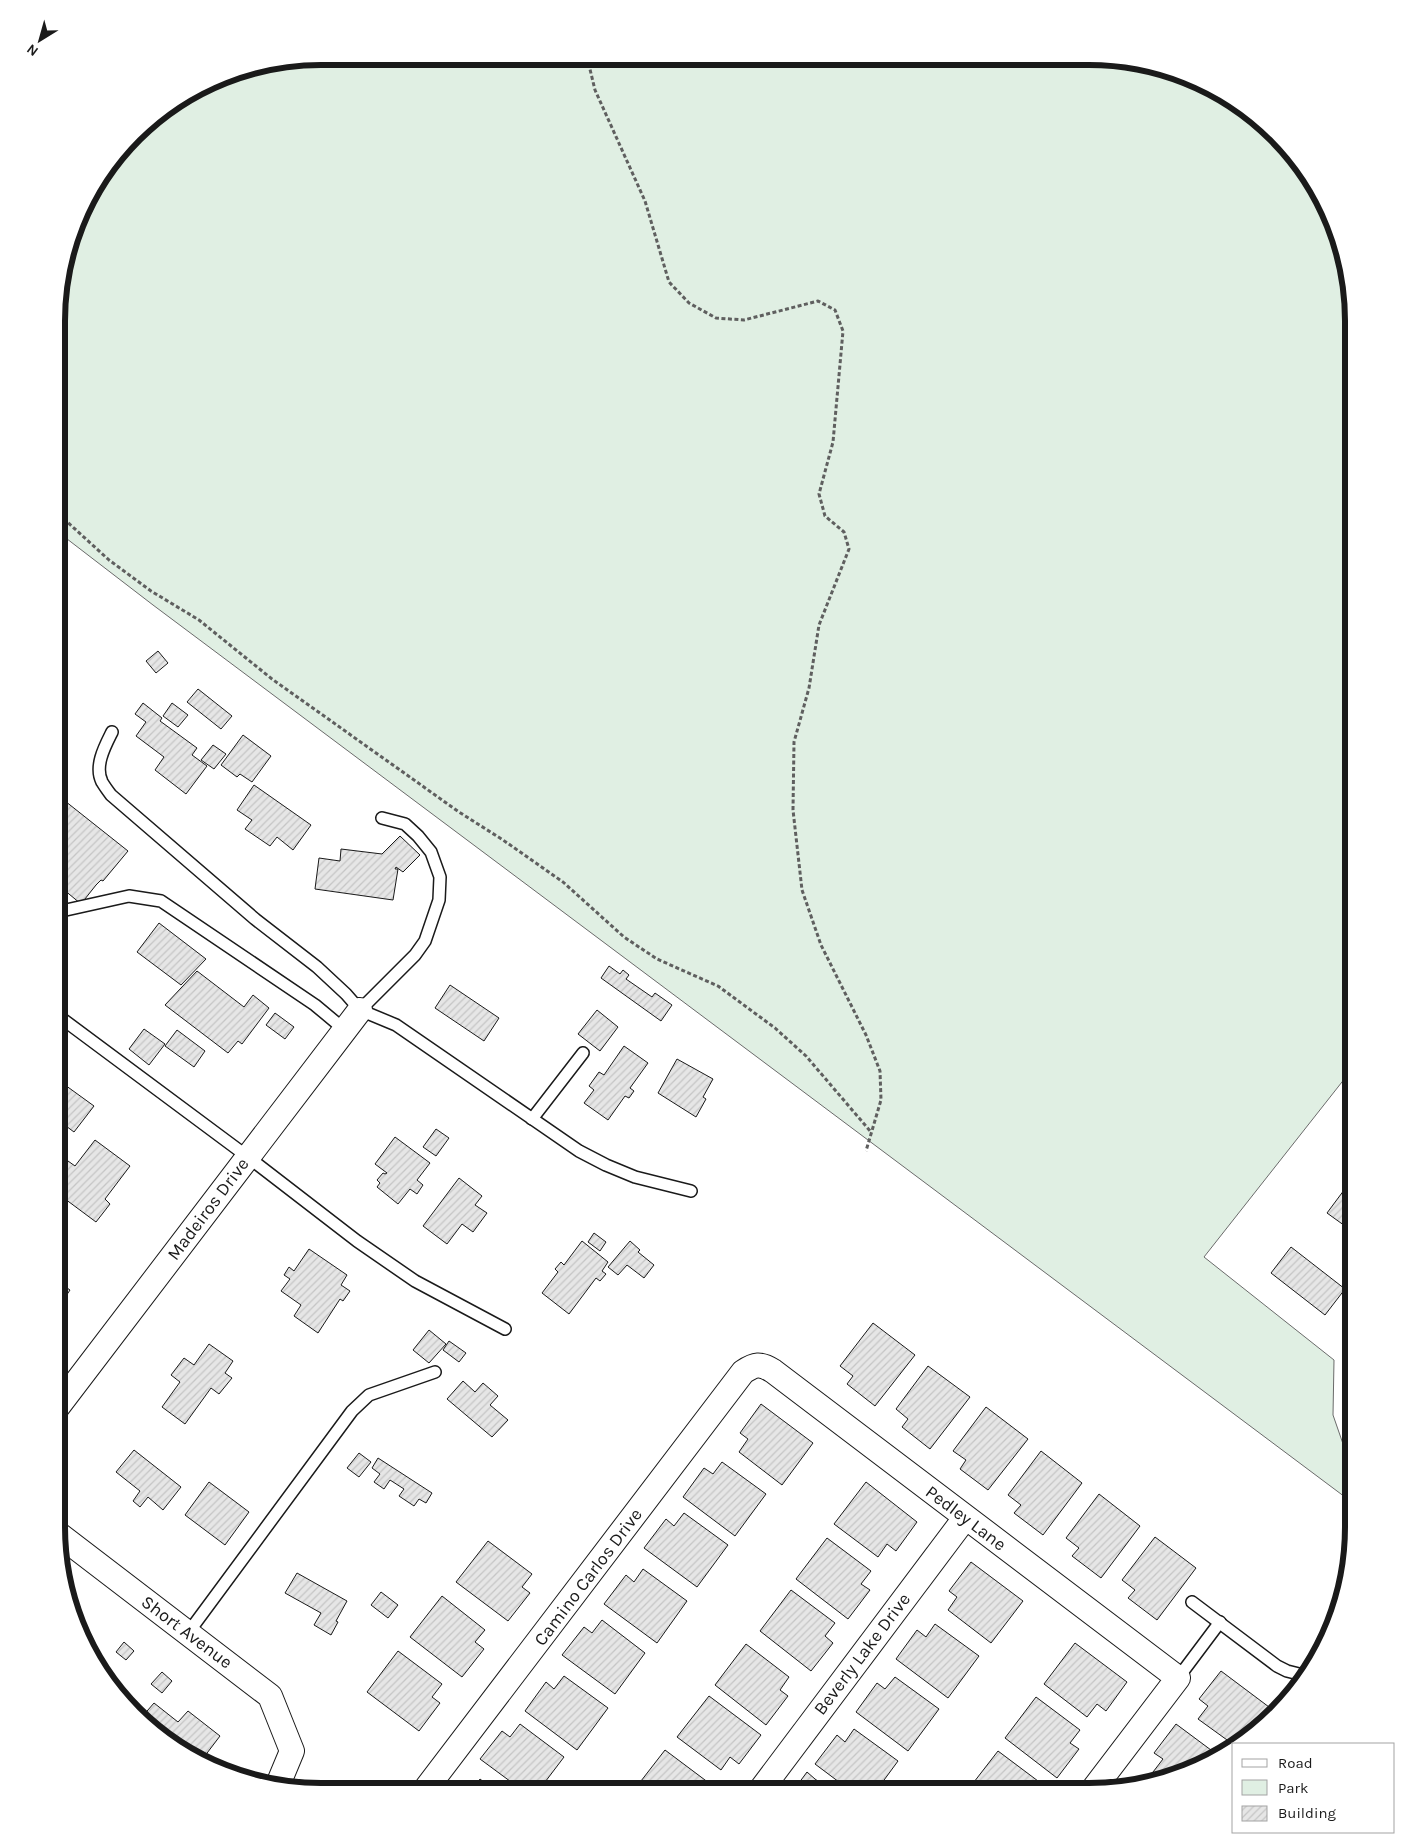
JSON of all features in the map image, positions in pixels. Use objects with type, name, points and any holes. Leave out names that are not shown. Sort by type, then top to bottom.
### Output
[{"type":"street","name":"Madeiros Drive","points":[[65,1397],[360,1010]]},
{"type":"street","name":"Pedley Lane","points":[[753,1366],[760,1364],[773,1371],[1178,1678]]},
{"type":"street","name":"Camino Carlos Drive","points":[[430,1783],[743,1372],[753,1366]]},
{"type":"street","name":"Beverly Lake Drive","points":[[766,1783],[965,1518]]},
{"type":"street","name":"Short Avenue","points":[[66,1540],[270,1696],[292,1751],[280,1780]]},
{"type":"street","points":[[1099,1782],[1178,1678]]},
{"type":"lane","points":[[112,732],[104,748],[100,764],[101,780],[111,795],[255,919],[317,967],[360,1010],[396,1025],[532,1119],[579,1150],[606,1165],[635,1177],[691,1192]]},
{"type":"lane","points":[[360,1010],[415,955],[425,941],[439,900],[440,877],[431,852],[418,836],[404,824],[382,818]]},
{"type":"lane","points":[[65,910],[128,896],[161,901],[315,1005],[345,1030]]},
{"type":"lane","points":[[65,1021],[358,1241],[416,1281],[505,1329]]},
{"type":"lane","points":[[532,1119],[583,1053]]},
{"type":"lane","points":[[188,1633],[352,1411],[369,1395],[435,1372]]},
{"type":"lane","points":[[1192,1602],[1277,1666],[1298,1674]]},
{"type":"lane","points":[[1178,1678],[1220,1622]]},
{"type":"path","points":[[590,65],[595,90],[645,201],[670,282],[688,303],[716,318],[744,320],[818,302],[835,310],[843,331],[834,442],[819,494],[825,516],[844,532],[849,549],[819,625],[810,688],[794,742],[793,810],[802,890],[821,945],[866,1034],[880,1071],[881,1100],[866,1151]]},
{"type":"path","points":[[65,520],[109,560],[151,590],[199,620],[272,679],[459,812],[563,882],[624,937],[657,959],[718,986],[775,1028],[806,1056],[871,1133]]},
{"type":"green space","points":[[321,65],[1089,65],[1139,70],[1187,84],[1217,99],[1245,118],[1281,152],[1311,193],[1326,223],[1336,255],[1343,288],[1345,321],[1345,1078],[1204,1257],[1334,1360],[1333,1415],[1345,1450],[1345,1497],[65,537],[65,321],[67,288],[74,255],[84,223],[99,193],[118,165],[140,140],[165,118],[193,99],[223,84],[271,70]]},
{"type":"building","points":[[158,651],[168,663],[156,673],[146,661]]},
{"type":"building","points":[[198,689],[232,716],[221,729],[187,702]]},
{"type":"building","points":[[143,703],[162,718],[160,721],[197,748],[192,755],[207,766],[186,794],[155,770],[164,757],[136,736],[146,722],[135,714]]},
{"type":"building","points":[[172,703],[188,715],[178,727],[163,716]]},
{"type":"building","points":[[243,735],[271,756],[252,782],[240,774],[237,777],[221,765]]},
{"type":"building","points":[[213,745],[226,754],[214,769],[201,760]]},
{"type":"building","points":[[254,785],[311,825],[293,850],[277,837],[270,846],[245,829],[252,820],[237,810]]},
{"type":"building","points":[[65,801],[128,851],[81,904],[65,891]]},
{"type":"building","points":[[400,836],[420,855],[403,872],[396,867],[395,869],[398,869],[393,900],[315,889],[319,858],[340,861],[341,849],[382,854]]},
{"type":"building","points":[[159,923],[206,959],[181,985],[137,952]]},
{"type":"building","points":[[609,966],[620,974],[623,970],[629,975],[626,979],[652,997],[655,993],[672,1005],[661,1021],[601,978]]},
{"type":"building","points":[[197,971],[244,1007],[253,995],[269,1008],[242,1044],[238,1041],[228,1053],[165,1005]]},
{"type":"building","points":[[450,985],[499,1018],[484,1041],[435,1008]]},
{"type":"building","points":[[597,1010],[618,1027],[600,1051],[578,1034]]},
{"type":"building","points":[[275,1013],[294,1027],[285,1039],[266,1025]]},
{"type":"building","points":[[144,1029],[165,1044],[149,1065],[129,1049]]},
{"type":"building","points":[[177,1030],[205,1051],[194,1067],[165,1046]]},
{"type":"building","points":[[624,1046],[648,1063],[630,1088],[634,1091],[629,1098],[625,1096],[608,1120],[584,1103],[594,1090],[589,1086],[599,1072],[604,1075]]},
{"type":"building","points":[[677,1059],[713,1079],[703,1097],[706,1099],[696,1117],[658,1093]]},
{"type":"building","points":[[65,1085],[94,1106],[74,1132],[65,1125]]},
{"type":"building","points":[[436,1129],[449,1138],[436,1156],[423,1147]]},
{"type":"building","points":[[395,1137],[430,1163],[417,1180],[423,1185],[417,1194],[410,1189],[398,1204],[377,1187],[380,1183],[377,1180],[383,1173],[387,1173],[375,1164]]},
{"type":"building","points":[[95,1140],[130,1166],[105,1199],[110,1204],[96,1222],[65,1199],[65,1159],[75,1166]]},
{"type":"building","points":[[459,1178],[482,1196],[475,1205],[487,1213],[473,1232],[462,1224],[447,1244],[423,1226]]},
{"type":"building","points":[[1345,1189],[1345,1226],[1327,1213]]},
{"type":"building","points":[[594,1233],[606,1242],[600,1251],[588,1242]]},
{"type":"building","points":[[582,1241],[608,1262],[602,1271],[606,1274],[600,1281],[596,1278],[569,1314],[542,1293],[558,1272],[555,1269],[561,1262],[564,1265]]},
{"type":"building","points":[[630,1241],[640,1250],[638,1252],[654,1265],[644,1278],[627,1265],[618,1275],[608,1267]]},
{"type":"building","points":[[1291,1247],[1345,1289],[1325,1315],[1271,1273]]},
{"type":"building","points":[[309,1249],[347,1275],[341,1285],[350,1291],[343,1301],[340,1299],[318,1333],[294,1316],[301,1305],[281,1291],[290,1279],[284,1275],[289,1267],[294,1271]]},
{"type":"building","points":[[65,1287],[70,1290],[65,1298]]},
{"type":"building","points":[[873,1323],[915,1355],[875,1406],[847,1384],[853,1376],[840,1366]]},
{"type":"building","points":[[429,1330],[446,1344],[429,1363],[413,1350]]},
{"type":"building","points":[[449,1341],[466,1353],[459,1362],[443,1350]]},
{"type":"building","points":[[209,1344],[233,1361],[225,1373],[232,1378],[219,1394],[211,1388],[185,1424],[162,1407],[180,1382],[171,1375],[184,1358],[194,1365]]},
{"type":"building","points":[[928,1366],[970,1397],[930,1449],[902,1427],[908,1419],[896,1409]]},
{"type":"building","points":[[463,1381],[475,1392],[483,1383],[498,1396],[490,1405],[508,1420],[492,1437],[447,1399]]},
{"type":"building","points":[[761,1404],[813,1443],[782,1485],[739,1452],[748,1439],[740,1433]]},
{"type":"building","points":[[986,1407],[1028,1439],[988,1490],[960,1469],[966,1460],[953,1451]]},
{"type":"building","points":[[134,1450],[181,1487],[163,1510],[148,1497],[140,1507],[133,1501],[140,1491],[116,1472]]},
{"type":"building","points":[[1041,1451],[1082,1483],[1043,1535],[1014,1513],[1021,1505],[1008,1495]]},
{"type":"building","points":[[359,1453],[371,1462],[359,1477],[347,1468]]},
{"type":"building","points":[[378,1458],[432,1493],[426,1503],[419,1499],[414,1506],[399,1496],[404,1489],[390,1480],[384,1489],[374,1482],[380,1474],[372,1468]]},
{"type":"building","points":[[722,1462],[766,1494],[735,1536],[683,1497],[704,1468],[713,1474]]},
{"type":"building","points":[[209,1482],[249,1512],[225,1545],[185,1515]]},
{"type":"building","points":[[866,1482],[917,1522],[896,1551],[887,1544],[878,1557],[834,1524]]},
{"type":"building","points":[[1099,1494],[1140,1526],[1101,1578],[1072,1556],[1079,1548],[1066,1538]]},
{"type":"building","points":[[684,1513],[728,1545],[697,1587],[644,1548],[666,1519],[674,1526]]},
{"type":"building","points":[[1155,1537],[1196,1568],[1157,1620],[1128,1598],[1135,1590],[1122,1580]]},
{"type":"building","points":[[827,1538],[871,1571],[861,1584],[870,1590],[848,1619],[796,1579]]},
{"type":"building","points":[[488,1541],[532,1574],[522,1587],[530,1593],[508,1621],[456,1582]]},
{"type":"building","points":[[971,1562],[1023,1601],[991,1643],[948,1610],[957,1597],[949,1591]]},
{"type":"building","points":[[643,1569],[687,1601],[657,1643],[604,1604],[626,1575],[634,1582]]},
{"type":"building","points":[[297,1573],[347,1601],[331,1635],[314,1625],[321,1613],[285,1593]]},
{"type":"building","points":[[791,1590],[835,1623],[825,1636],[833,1643],[811,1671],[760,1631]]},
{"type":"building","points":[[381,1592],[398,1605],[388,1618],[371,1605]]},
{"type":"building","points":[[442,1596],[485,1630],[475,1642],[484,1649],[462,1677],[410,1637]]},
{"type":"building","points":[[602,1620],[645,1653],[615,1694],[562,1655],[584,1627],[592,1633]]},
{"type":"building","points":[[935,1624],[979,1656],[948,1698],[896,1659],[917,1630],[926,1637]]},
{"type":"building","points":[[124,1642],[134,1651],[126,1660],[116,1652]]},
{"type":"building","points":[[1075,1643],[1127,1682],[1106,1711],[1097,1704],[1087,1717],[1044,1684]]},
{"type":"building","points":[[746,1644],[789,1677],[780,1690],[788,1696],[766,1725],[715,1685]]},
{"type":"building","points":[[398,1651],[442,1684],[432,1697],[440,1703],[419,1731],[367,1692]]},
{"type":"building","points":[[1221,1671],[1270,1708],[1229,1741],[1198,1719],[1208,1706],[1199,1699]]},
{"type":"building","points":[[162,1672],[172,1681],[162,1693],[151,1684]]},
{"type":"building","points":[[564,1676],[608,1708],[577,1750],[525,1711],[546,1682],[554,1689]]},
{"type":"building","points":[[895,1677],[939,1709],[908,1751],[856,1712],[877,1683],[885,1689]]},
{"type":"building","points":[[709,1696],[761,1735],[739,1764],[730,1757],[721,1770],[677,1737]]},
{"type":"building","points":[[1036,1697],[1080,1730],[1070,1743],[1079,1749],[1057,1778],[1005,1738]]},
{"type":"building","points":[[154,1703],[178,1722],[188,1711],[220,1736],[205,1755],[179,1740],[145,1713]]},
{"type":"building","points":[[520,1724],[564,1757],[544,1783],[513,1783],[480,1759],[502,1731],[510,1737]]},
{"type":"building","points":[[1176,1724],[1213,1751],[1187,1764],[1156,1774],[1153,1772],[1163,1759],[1154,1753]]},
{"type":"building","points":[[854,1729],[898,1761],[882,1783],[840,1783],[815,1764],[837,1735],[845,1742]]},
{"type":"building","points":[[665,1750],[709,1783],[639,1783]]},
{"type":"building","points":[[998,1751],[1041,1783],[973,1783]]},
{"type":"building","points":[[807,1772],[821,1783],[799,1783]]},
{"type":"building","points":[[480,1779],[485,1783],[477,1783]]}]
